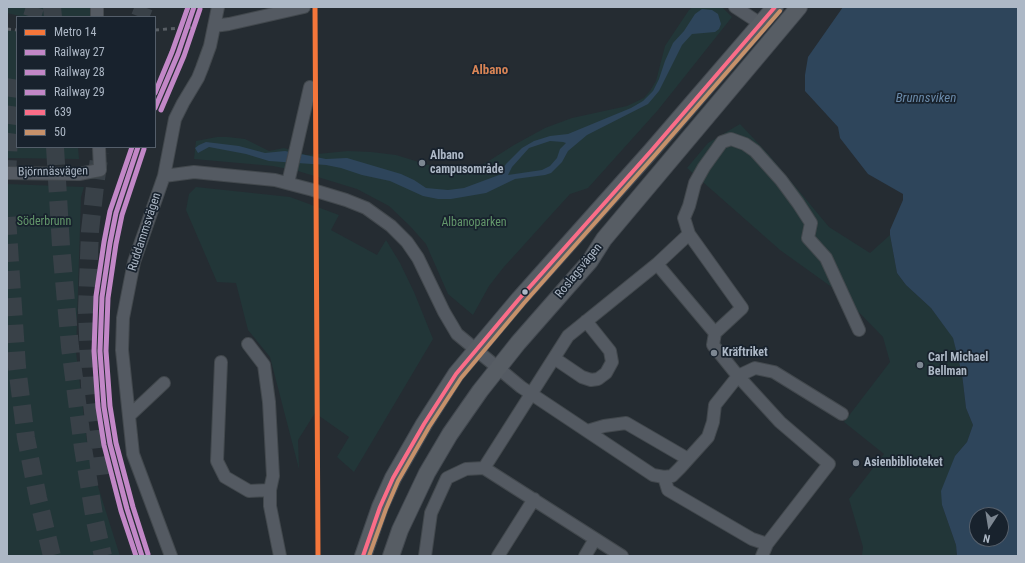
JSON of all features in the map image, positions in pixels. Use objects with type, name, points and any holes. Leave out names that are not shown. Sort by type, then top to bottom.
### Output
[{"type":"main road","name":"Roslagsvägen","points":[[363,556],[377,515],[393,478],[424,424],[456,374],[476,349],[651,151],[775,7]]},
{"type":"main road","name":"Roslagsvägen","points":[[391,556],[400,530],[427,472],[450,434],[498,368],[590,261],[604,239],[799,7]]},
{"type":"street","name":"Ruddammsvägen","points":[[171,556],[133,454],[122,350],[123,318],[134,262],[164,176],[175,119],[198,78],[210,46],[218,7]]},
{"type":"street","points":[[214,26],[304,7]]},
{"type":"street","points":[[735,7],[761,24]]},
{"type":"street","points":[[288,183],[310,87]]},
{"type":"street","points":[[664,477],[668,490],[752,539],[764,552],[829,464],[780,422],[738,376],[713,345],[715,333],[742,308],[689,234],[684,218],[690,206],[695,183],[704,167],[722,142],[732,139],[745,144],[782,180],[811,223],[808,238],[826,258],[859,330]]},
{"type":"street","name":"Björnnäsvägen","points":[[7,173],[79,174],[100,170],[99,148]]},
{"type":"street","points":[[164,176],[194,172],[258,178],[288,183],[346,200],[366,208],[391,226],[407,242],[418,258],[455,332],[531,394],[653,476],[672,476],[708,437],[713,422],[714,405],[738,376],[755,368],[774,372],[842,414]]},
{"type":"street","points":[[484,468],[568,336],[657,264],[689,234]]},
{"type":"street","points":[[657,264],[715,333]]},
{"type":"street","points":[[554,358],[582,377],[591,380],[598,379],[606,373],[612,362],[610,351],[586,321]]},
{"type":"street","points":[[248,344],[264,365],[269,402],[273,476],[270,490],[270,506],[280,556]]},
{"type":"street","points":[[221,362],[217,461],[225,477],[249,491],[270,490]]},
{"type":"street","points":[[130,415],[164,383]]},
{"type":"street","points":[[587,431],[604,426],[626,423],[688,459]]},
{"type":"street","points":[[425,556],[430,513],[447,478],[466,469],[484,468],[622,556]]},
{"type":"street","points":[[498,556],[534,499]]},
{"type":"street","points":[[585,556],[595,539]]},
{"type":"green space","points":[[7,7],[91,7],[90,16],[20,16],[7,13]]},
{"type":"green space","name":"Albanoparken","points":[[693,7],[722,7],[732,17],[658,110],[588,188],[570,194],[503,268],[489,286],[473,315],[448,294],[426,244],[389,206],[357,189],[298,171],[273,166],[194,159],[196,141],[217,137],[227,137],[245,139],[269,151],[284,148],[307,155],[348,151],[371,152],[396,155],[448,171],[465,172],[473,170],[545,128],[572,118],[627,106],[644,98],[656,81],[665,46],[689,10]]},
{"type":"green space","points":[[7,30],[16,31],[16,148],[78,148],[79,159],[7,158]]},
{"type":"green space","points":[[740,124],[769,155],[829,227],[870,253],[890,235],[897,273],[906,285],[931,308],[953,337],[962,374],[966,408],[973,425],[967,442],[955,456],[942,505],[956,545],[957,556],[862,556],[863,547],[849,499],[884,454],[844,422],[890,362],[883,337],[840,293],[780,250],[687,168],[708,143]]},
{"type":"green space","name":"Söderbrunn","points":[[7,184],[84,187],[81,197],[76,352],[89,458],[120,556],[7,556]]},
{"type":"green space","points":[[196,187],[290,197],[339,215],[331,230],[377,255],[386,240],[400,263],[414,292],[433,339],[354,472],[337,457],[349,437],[315,413],[298,440],[299,469],[270,357],[248,330],[236,283],[217,282],[186,210],[189,194]]},
{"type":"water","name":"Brunnsviken","points":[[843,7],[1018,7],[1018,556],[957,556],[956,545],[942,505],[941,491],[955,456],[967,442],[973,425],[966,408],[962,374],[953,338],[931,308],[906,285],[897,273],[890,230],[903,200],[903,194],[868,174],[840,138],[838,127],[805,91],[805,75],[808,57]]},
{"type":"water","points":[[702,9],[712,10],[718,14],[721,24],[719,29],[715,32],[692,34],[682,45],[659,91],[648,104],[587,135],[568,151],[562,162],[551,173],[515,179],[486,193],[451,199],[438,199],[423,196],[390,181],[362,175],[341,168],[326,165],[269,161],[246,154],[209,147],[198,153],[195,148],[206,142],[239,146],[265,153],[285,151],[326,159],[347,158],[401,174],[426,188],[448,190],[464,188],[499,175],[506,164],[522,148],[534,141],[550,136],[568,134],[631,108],[643,101],[653,91],[673,43],[684,31],[695,14]],"holes":[[[550,141],[566,143],[560,149],[557,158],[550,166],[542,170],[508,175],[512,167],[529,148]]]},
{"type":"tunnel","points":[[32,16],[35,7]]},
{"type":"tunnel","points":[[52,7],[53,16]]},
{"type":"tunnel","points":[[140,16],[144,7]]},
{"type":"tunnel","points":[[7,178],[9,135],[16,86]]},
{"type":"tunnel","points":[[55,148],[61,246],[70,347],[83,448],[95,521],[103,556]]},
{"type":"tunnel","points":[[100,152],[90,231],[87,310],[90,386],[100,475]]},
{"type":"tunnel","points":[[7,217],[17,367],[26,438],[52,556]]},
{"type":"railway","points":[[156,30],[193,27]]},
{"type":"railway","points":[[7,29],[16,30]]},
{"type":"metro line","name":"14","points":[[315,7],[318,556]]},
{"type":"rail line","name":"29","points":[[156,91],[188,7]]},
{"type":"rail line","name":"27","points":[[156,106],[178,54],[194,7]]},
{"type":"rail line","name":"28","points":[[161,110],[184,56],[200,9]]},
{"type":"rail line","name":"28","points":[[132,148],[110,211],[104,242],[96,296],[94,351],[98,407],[104,445],[121,511],[136,556]]},
{"type":"rail line","name":"27","points":[[138,148],[116,213],[110,243],[102,297],[100,351],[104,407],[110,444],[127,509],[142,556]]},
{"type":"rail line","name":"29","points":[[144,149],[122,215],[116,244],[108,298],[106,351],[110,406],[116,443],[133,507],[148,554]]},
{"type":"transit line","name":"639","points":[[363,556],[380,507],[393,478],[424,424],[456,374],[519,299],[651,151],[775,7]]},
{"type":"transit line","name":"50","points":[[369,556],[398,481],[429,427],[461,378],[524,303],[780,11]]},
{"type":"place","name":"Albano campusområde","points":[[422,163]]},
{"type":"place","name":"Kräftriket","points":[[714,353]]},
{"type":"place","name":"Carl Michael Bellman","points":[[920,365]]},
{"type":"place","name":"Asienbiblioteket","points":[[856,463]]},
{"type":"district","name":"Albano","points":[[490,71]]}]
